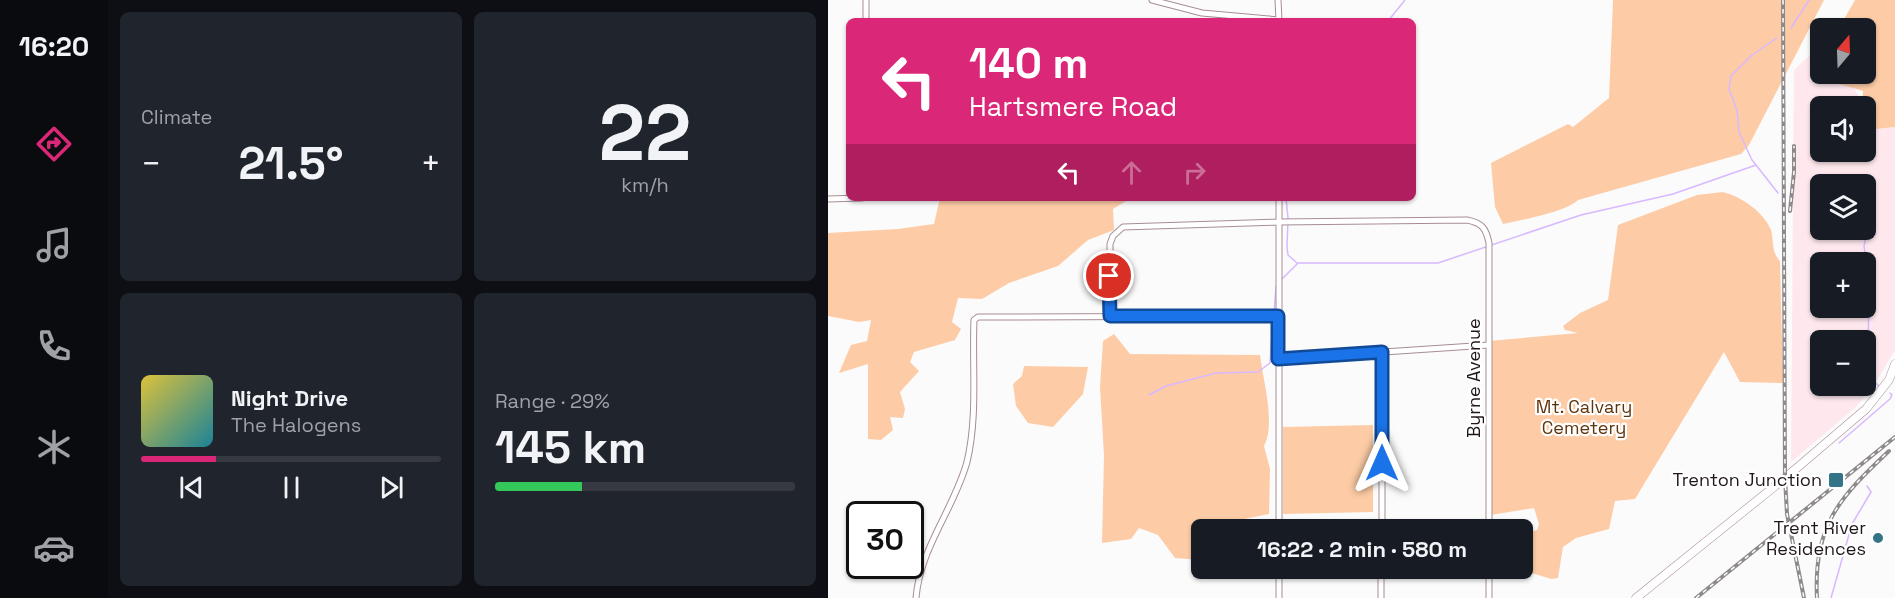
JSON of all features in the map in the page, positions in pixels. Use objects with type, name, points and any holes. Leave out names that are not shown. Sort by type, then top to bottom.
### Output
[{"type":"street","points":[[866,0],[866,18]]},
{"type":"street","points":[[1152,0],[1202,13],[1257,18]]},
{"type":"street","points":[[1278,0],[1279,18]]},
{"type":"street","points":[[828,199],[846,198]]},
{"type":"street","points":[[1279,201],[1279,519]]},
{"type":"street","name":"Byrne Avenue","points":[[1279,222],[1467,220],[1478,222],[1484,228],[1489,243],[1489,519]]},
{"type":"street","points":[[1110,316],[1110,244],[1117,230],[1131,226],[1279,222]]},
{"type":"street","points":[[916,598],[922,564],[954,499],[967,460],[973,418],[974,320],[978,317],[1278,316]]},
{"type":"street","points":[[1278,359],[1489,345]]},
{"type":"street","points":[[1382,352],[1382,519]]},
{"type":"street","points":[[1636,598],[1785,478],[1866,409],[1889,380],[1895,364]]},
{"type":"street","points":[[1279,579],[1279,598]]},
{"type":"street","points":[[1381,598],[1382,579]]},
{"type":"street","points":[[1489,579],[1489,598]]},
{"type":"shaded area","points":[[1810,55],[1810,84],[1854,84],[1858,96],[1810,96],[1810,162],[1876,162],[1876,129],[1895,127],[1895,350],[1876,382],[1876,330],[1810,330],[1810,396],[1865,396],[1855,408],[1791,462],[1794,70]]},
{"type":"green space","points":[[1613,0],[1824,0],[1815,18],[1810,18],[1810,27],[1749,145],[1741,154],[1578,200],[1554,212],[1503,224],[1495,207],[1491,163],[1568,124],[1573,127],[1609,98]]},
{"type":"green space","points":[[1855,0],[1895,0],[1895,127],[1876,129],[1876,96],[1863,96],[1863,91],[1840,84],[1876,84],[1876,18],[1845,18]]},
{"type":"green space","name":"Mt. Calvary Cemetery","points":[[1723,192],[1737,197],[1757,211],[1768,223],[1774,250],[1780,261],[1783,383],[1740,382],[1724,352],[1635,499],[1615,501],[1609,529],[1576,538],[1563,547],[1558,578],[1551,579],[1533,573],[1533,531],[1537,530],[1539,524],[1534,508],[1491,515],[1489,341],[1578,333],[1565,330],[1563,326],[1580,313],[1608,300],[1618,225],[1697,195]]},
{"type":"green space","points":[[939,201],[1126,201],[1113,209],[1114,230],[1088,240],[1058,266],[1009,283],[982,299],[958,298],[952,322],[961,329],[955,340],[914,352],[910,362],[919,371],[900,392],[905,409],[903,418],[890,417],[893,430],[881,440],[868,439],[868,364],[839,373],[851,345],[867,341],[871,320],[859,322],[828,316],[828,233],[898,229],[934,224]]},
{"type":"green space","points":[[1114,334],[1130,354],[1260,355],[1269,414],[1269,426],[1264,446],[1270,469],[1269,514],[1244,519],[1191,519],[1191,559],[1175,558],[1158,535],[1139,528],[1131,539],[1102,543],[1104,456],[1100,387],[1103,341]]},
{"type":"green space","points":[[1024,366],[1088,367],[1083,394],[1053,427],[1028,423],[1016,406],[1013,384],[1022,376]]},
{"type":"green space","points":[[1373,425],[1373,512],[1283,514],[1283,427]]},
{"type":"waterway","points":[[1390,18],[1405,0]]},
{"type":"waterway","points":[[1791,28],[1809,0]]},
{"type":"waterway","points":[[1777,38],[1752,55],[1731,76],[1729,89],[1737,110],[1739,132],[1752,160],[1778,193]]},
{"type":"waterway","points":[[1286,201],[1288,255],[1297,263],[1438,263],[1581,215],[1673,194],[1756,165]]},
{"type":"waterway","points":[[1865,240],[1864,246],[1869,279],[1868,330]]},
{"type":"waterway","points":[[1281,280],[1297,264]]},
{"type":"waterway","points":[[1274,314],[1276,286]]},
{"type":"waterway","points":[[1149,395],[1166,386],[1216,373],[1258,372],[1270,363],[1273,319]]},
{"type":"waterway","points":[[1876,383],[1879,386]]},
{"type":"waterway","points":[[1839,443],[1890,399],[1892,395],[1890,393]]},
{"type":"waterway","points":[[1831,598],[1852,524],[1871,492],[1867,486]]},
{"type":"railway","points":[[1783,0],[1785,478],[1787,514],[1804,598]]},
{"type":"railway","points":[[1790,211],[1794,146]]},
{"type":"railway","points":[[1696,598],[1895,437]]},
{"type":"railway","points":[[1817,598],[1820,551],[1833,515],[1856,484],[1889,451]]},
{"type":"place","name":"Trenton Junction","points":[[1836,480]]},
{"type":"place","name":"Trent River Residences","points":[[1878,538]]},
{"type":"route","points":[[1109,276],[1110,316],[1278,316],[1278,359],[1382,352],[1382,463]]}]
